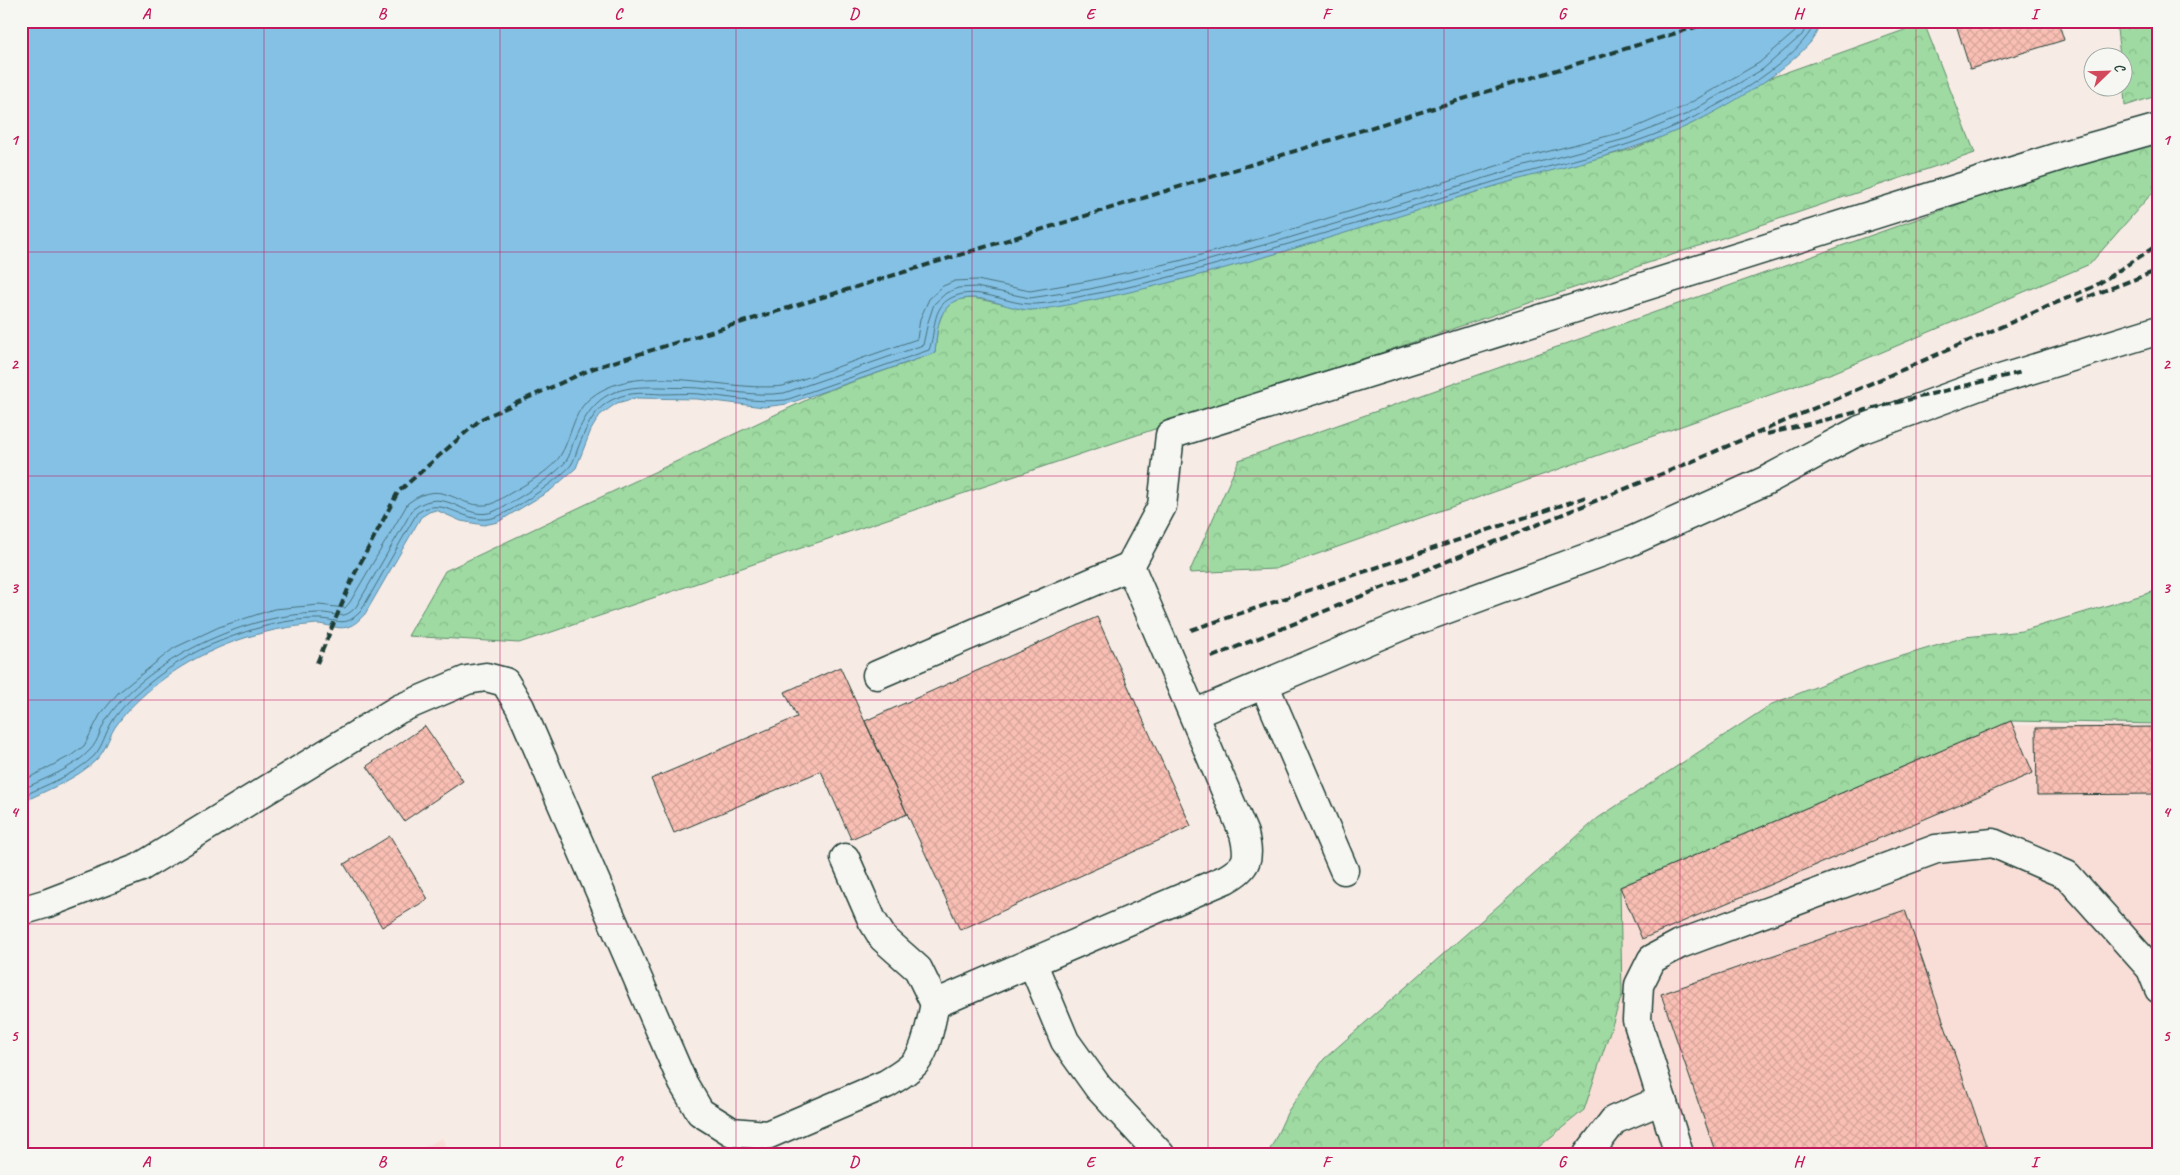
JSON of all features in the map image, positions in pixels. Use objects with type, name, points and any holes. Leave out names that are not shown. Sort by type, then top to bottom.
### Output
[{"type":"lane","points":[[877,675],[1130,566],[1162,506],[1170,435],[2077,151],[2159,128]]},
{"type":"lane","points":[[1194,714],[1406,624],[1627,543],[1765,481],[1860,430],[1984,384],[2159,330]]},
{"type":"lane","points":[[935,1004],[1226,879],[1241,870],[1248,852],[1244,834],[1130,566]]},
{"type":"lane","points":[[21,911],[48,903],[139,868],[399,709],[467,680],[486,677],[505,682],[520,707],[683,1083],[700,1112],[732,1132],[767,1134],[886,1084],[917,1062],[926,1043],[935,1004],[918,969],[883,938],[872,920],[845,858]]},
{"type":"lane","points":[[1264,684],[1344,870]]},
{"type":"lane","points":[[1679,1154],[1637,1020],[1639,985],[1652,958],[1680,944],[1936,849],[1993,843],[2067,874],[2151,969],[2159,989]]},
{"type":"lane","points":[[1032,962],[1065,1041],[1098,1087],[1160,1154]]},
{"type":"lane","points":[[1588,1154],[1614,1120],[1662,1100]]},
{"type":"shaded area","points":[[1991,725],[2159,726],[2159,1154],[1530,1154],[1584,1110],[1613,885]]},
{"type":"shaded area","points":[[442,1138],[449,1154],[411,1154]]},
{"type":"green space","points":[[2113,21],[2159,21],[2159,95],[2125,106],[2124,98],[2132,98],[2132,48],[2119,48],[2117,29]]},
{"type":"green space","points":[[1924,23],[1975,153],[519,643],[408,636],[445,571],[821,393],[935,353],[938,325],[944,310],[953,302],[974,298],[1030,310],[1092,300],[1183,279],[1285,251],[1524,177],[1633,149],[1691,124],[1770,78]]},
{"type":"green space","points":[[2159,133],[2159,185],[2090,264],[1835,372],[1275,569],[1189,573],[1239,460]]},
{"type":"green space","points":[[2159,590],[2159,724],[2011,721],[1620,887],[1622,995],[1584,1110],[1530,1154],[1268,1154],[1288,1111],[1324,1059],[1598,818],[1772,704],[1866,667],[1965,637],[2022,631]]},
{"type":"water","points":[[21,21],[1821,21],[1815,36],[1798,55],[1770,78],[1722,108],[1667,135],[1593,160],[1492,187],[1244,263],[1144,289],[1036,310],[1020,309],[983,299],[965,298],[949,305],[941,317],[937,331],[935,353],[787,404],[764,407],[697,399],[635,398],[617,403],[600,415],[591,430],[576,468],[551,490],[498,522],[484,525],[461,521],[436,510],[421,517],[365,614],[355,623],[344,628],[317,624],[275,630],[247,637],[195,659],[170,674],[136,702],[115,727],[100,755],[89,766],[61,784],[21,803]]},
{"type":"building","points":[[1955,21],[2058,21],[2064,40],[1970,69]]},
{"type":"building","points":[[1097,617],[1191,826],[960,930],[865,721]]},
{"type":"building","points":[[840,667],[907,814],[851,839],[821,771],[674,833],[651,779],[797,717],[785,692]]},
{"type":"building","points":[[2011,721],[2033,773],[1642,939],[1620,887]]},
{"type":"building","points":[[425,726],[463,781],[404,821],[367,766]]},
{"type":"building","points":[[2159,727],[2159,794],[2037,795],[2036,728]]},
{"type":"building","points":[[390,836],[428,899],[382,927],[344,864]]},
{"type":"building","points":[[1905,910],[1989,1154],[1716,1154],[1661,994]]},
{"type":"railway","points":[[317,663],[354,575],[398,492],[481,419],[594,368],[1715,21]]},
{"type":"railway","points":[[1212,657],[1691,462],[2095,286],[2159,244]]},
{"type":"railway","points":[[2077,301],[2159,270]]},
{"type":"railway","points":[[1767,434],[2022,372]]},
{"type":"railway","points":[[1191,630],[1589,496]]}]
